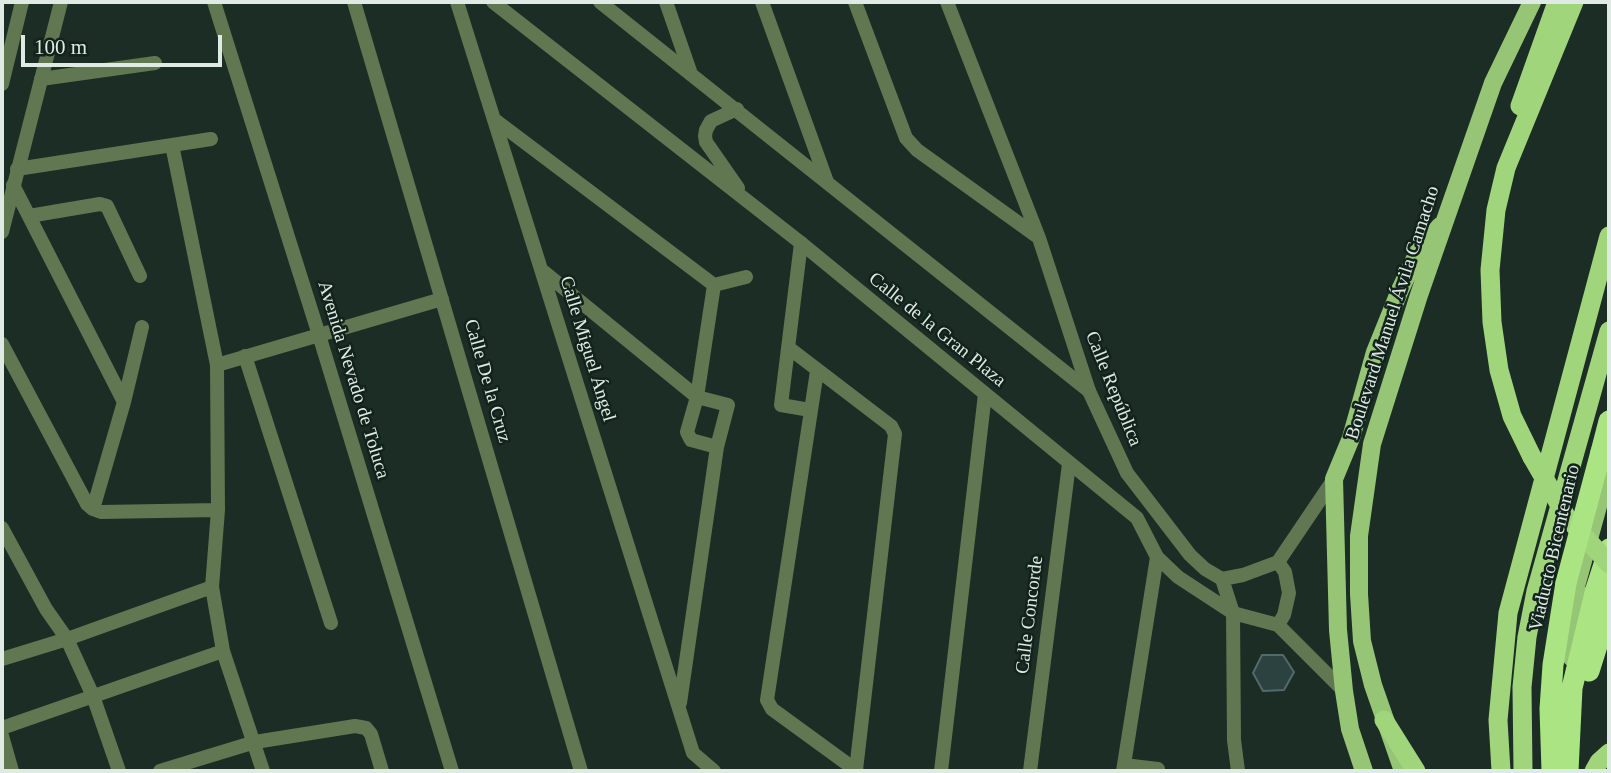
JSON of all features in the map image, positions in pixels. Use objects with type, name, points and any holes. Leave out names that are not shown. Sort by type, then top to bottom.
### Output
[{"type":"highway","points":[[1557,2],[1523,93],[1496,210],[1490,270],[1492,322],[1499,370],[1512,416],[1532,457],[1600,576],[1606,629],[1592,663],[1576,690]]},
{"type":"highway","points":[[1506,168],[1574,2]]},
{"type":"highway","points":[[1501,771],[1497,720],[1508,613],[1609,236]]},
{"type":"highway","points":[[1522,771],[1522,687],[1527,637],[1536,591],[1609,331]]},
{"type":"highway","name":"Viaducto Bicentenario","points":[[1554,771],[1550,709],[1558,625],[1566,583],[1609,421]]},
{"type":"highway","points":[[1569,771],[1576,690],[1600,576],[1609,549]]},
{"type":"highway","points":[[1579,605],[1592,591],[1600,576]]},
{"type":"highway","points":[[1384,720],[1416,771]]},
{"type":"highway","points":[[1594,771],[1609,752]]},
{"type":"main road","name":"Boulevard Manuel Ávila Camacho","points":[[1403,771],[1384,720],[1363,641],[1359,594],[1359,536],[1372,444],[1419,295],[1493,83],[1532,2]]},
{"type":"main road","points":[[1364,771],[1350,729],[1344,691],[1338,630],[1334,479],[1351,438],[1375,352],[1402,286],[1418,252],[1447,218]]},
{"type":"main road","points":[[1554,771],[1556,681],[1566,626],[1600,576],[1609,466]]},
{"type":"main road","points":[[1576,690],[1571,661],[1579,605]]},
{"type":"street","points":[[2,84],[22,2]]},
{"type":"street","points":[[2,232],[61,2]]},
{"type":"street","name":"Avenida Nevado de Toluca","points":[[214,2],[452,771]]},
{"type":"street","name":"Calle De la Cruz","points":[[354,2],[582,771]]},
{"type":"street","name":"Calle Miguel Ángel","points":[[457,2],[699,771]]},
{"type":"street","name":"Calle de la Gran Plaza","points":[[493,2],[801,243],[1137,518],[1157,557],[1178,577],[1233,614],[1278,625]]},
{"type":"street","points":[[600,2],[1089,391]]},
{"type":"street","points":[[666,2],[690,71]]},
{"type":"street","points":[[762,2],[827,182]]},
{"type":"street","points":[[855,2],[906,138],[917,150],[1039,238]]},
{"type":"street","name":"Calle República","points":[[947,2],[1039,238],[1089,391],[1127,473],[1190,555],[1205,569],[1222,579]]},
{"type":"street","points":[[41,79],[155,63]]},
{"type":"street","points":[[737,109],[711,121],[705,136],[706,142],[746,201]]},
{"type":"street","points":[[495,120],[714,285]]},
{"type":"street","points":[[2,171],[211,139]]},
{"type":"street","points":[[172,145],[217,365],[218,510],[212,587],[223,652],[263,771]]},
{"type":"street","points":[[13,185],[124,402]]},
{"type":"street","points":[[29,216],[100,204],[107,206],[140,276]]},
{"type":"street","points":[[801,243],[781,405],[810,410]]},
{"type":"street","points":[[542,271],[697,397],[728,405],[717,447],[679,708]]},
{"type":"street","points":[[714,285],[747,277]]},
{"type":"street","points":[[714,285],[697,397],[688,437],[717,447]]},
{"type":"street","points":[[217,365],[442,299]]},
{"type":"street","points":[[93,509],[124,402],[142,327]]},
{"type":"street","points":[[2,344],[87,504],[93,509],[101,512],[218,510]]},
{"type":"street","points":[[789,348],[891,426],[895,434],[857,771],[772,709],[767,700],[817,371]]},
{"type":"street","points":[[245,356],[331,623]]},
{"type":"street","points":[[941,771],[985,394]]},
{"type":"street","name":"Calle Concorde","points":[[1030,771],[1069,464]]},
{"type":"street","points":[[1238,771],[1234,740],[1233,614],[1222,579],[1243,575],[1278,562],[1334,479]]},
{"type":"street","points":[[2,528],[46,610],[67,639],[93,696],[119,771]]},
{"type":"street","points":[[1157,557],[1124,768],[1157,770]]},
{"type":"street","points":[[1278,562],[1285,572],[1289,593],[1284,615],[1278,625],[1344,691]]},
{"type":"street","points":[[2,659],[67,639],[212,587]]},
{"type":"street","points":[[2,728],[223,652]]},
{"type":"street","points":[[160,771],[255,742],[355,726],[366,728],[371,734],[382,771]]},
{"type":"street","points":[[2,736],[12,771]]},
{"type":"street","points":[[693,754],[714,771]]},
{"type":"building","points":[[1262,655],[1283,655],[1294,672],[1284,690],[1263,691],[1253,673]]}]
